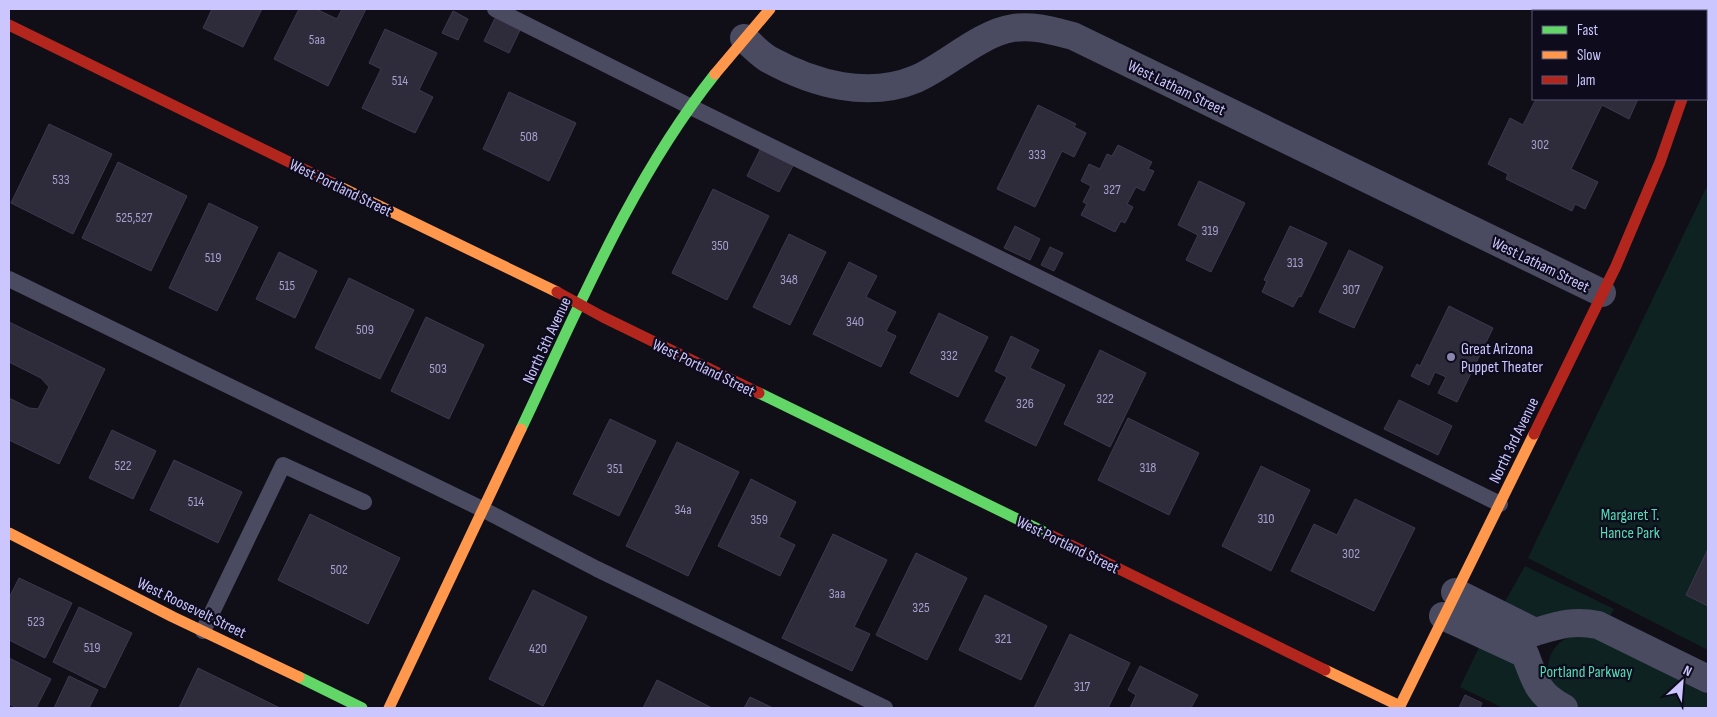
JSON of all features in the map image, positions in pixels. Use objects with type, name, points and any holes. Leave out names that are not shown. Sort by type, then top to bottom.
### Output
[{"type":"street","name":"North 5th Avenue","points":[[389,708],[629,205],[691,107],[744,38],[770,9]]},
{"type":"street","name":"West Portland Street","points":[[9,25],[1400,707]]},
{"type":"street","name":"West Latham Street","points":[[744,38],[769,60],[814,80],[840,87],[863,88],[890,86],[916,79],[991,36],[1012,28],[1033,27],[1073,36],[1602,293]]},
{"type":"street","name":"North 3rd Avenue","points":[[1400,707],[1616,266],[1660,162],[1682,100]]},
{"type":"street","name":"West Roosevelt Street","points":[[9,533],[203,631],[362,708]]},
{"type":"street","points":[[1449,604],[1530,643]]},
{"type":"street","points":[[1530,643],[1559,625],[1582,622],[1598,625],[1708,679]]},
{"type":"street","points":[[1530,643],[1537,686],[1550,701],[1564,708]]},
{"type":"lane","points":[[495,9],[1500,504]]},
{"type":"lane","points":[[9,279],[484,510],[597,569],[885,708]]},
{"type":"lane","points":[[203,631],[284,465],[364,502]]},
{"type":"green space","name":"Margaret T. Hance Park","points":[[1708,184],[1708,650],[1528,558]]},
{"type":"green space","name":"Portland Parkway","points":[[1525,566],[1614,609],[1610,616],[1533,619],[1502,607]]},
{"type":"green space","name":"Portland Parkway","points":[[1580,632],[1708,690],[1708,708],[1591,709],[1566,701],[1556,693],[1550,683],[1548,676],[1549,661],[1554,649],[1562,641]]},
{"type":"green space","name":"Portland Parkway","points":[[1482,641],[1520,663],[1546,708],[1503,708],[1460,687]]},
{"type":"building","points":[[212,9],[262,9],[243,47],[203,28]]},
{"type":"building","points":[[299,9],[316,9],[337,19],[342,9],[366,9],[328,86],[274,59]]},
{"type":"building","points":[[453,11],[468,19],[458,40],[442,33]]},
{"type":"building","points":[[497,14],[522,26],[509,53],[484,41]]},
{"type":"building","points":[[385,29],[437,53],[419,90],[433,97],[415,133],[362,108],[381,69],[369,63]]},
{"type":"building","points":[[509,92],[576,123],[549,181],[483,149]]},
{"type":"building","points":[[1536,100],[1638,100],[1629,119],[1602,105],[1571,169],[1598,182],[1585,209],[1575,204],[1572,211],[1506,179],[1508,174],[1488,164],[1510,118],[1523,125]]},
{"type":"building","points":[[1038,105],[1076,124],[1074,127],[1086,133],[1074,157],[1062,151],[1035,207],[997,189]]},
{"type":"building","points":[[49,124],[112,154],[73,234],[11,203]]},
{"type":"building","points":[[1118,145],[1152,162],[1148,169],[1154,171],[1144,191],[1136,187],[1127,204],[1133,207],[1125,223],[1121,221],[1115,232],[1081,215],[1087,204],[1083,202],[1091,186],[1081,181],[1089,164],[1100,169],[1107,154],[1112,156]]},
{"type":"building","points":[[761,148],[794,164],[779,192],[747,176]]},
{"type":"building","points":[[118,162],[187,196],[151,271],[82,238]]},
{"type":"building","points":[[1199,181],[1245,203],[1211,272],[1186,260],[1198,235],[1178,225]]},
{"type":"building","points":[[713,189],[769,216],[727,300],[672,273]]},
{"type":"building","points":[[209,203],[258,227],[217,311],[169,288]]},
{"type":"building","points":[[1015,226],[1040,239],[1030,260],[1004,248]]},
{"type":"building","points":[[1290,226],[1327,243],[1301,297],[1299,296],[1293,307],[1262,292],[1267,281],[1264,280]]},
{"type":"building","points":[[789,234],[826,252],[790,325],[753,307]]},
{"type":"building","points":[[1050,247],[1063,253],[1054,271],[1041,265]]},
{"type":"building","points":[[1349,250],[1383,267],[1354,328],[1319,312]]},
{"type":"building","points":[[279,252],[317,271],[295,318],[256,299]]},
{"type":"building","points":[[849,262],[877,276],[866,297],[896,312],[886,331],[896,336],[881,367],[813,334]]},
{"type":"building","points":[[349,278],[414,310],[380,379],[315,348]]},
{"type":"building","name":"Great Arizona Puppet Theater","points":[[1449,306],[1493,328],[1457,402],[1438,393],[1446,377],[1435,372],[1429,385],[1411,376],[1417,364],[1420,366]]},
{"type":"building","points":[[939,313],[988,337],[958,397],[910,373]]},
{"type":"building","points":[[426,317],[484,345],[449,419],[391,391]]},
{"type":"building","points":[[9,322],[105,369],[59,464],[9,440],[9,398],[29,408],[38,409],[49,387],[41,378],[9,362]]},
{"type":"building","points":[[1011,336],[1039,350],[1030,368],[1065,385],[1036,446],[985,421],[1007,377],[995,371]]},
{"type":"building","points":[[1100,350],[1146,373],[1110,447],[1064,424]]},
{"type":"building","points":[[1399,400],[1452,426],[1438,455],[1384,429]]},
{"type":"building","points":[[1128,418],[1199,453],[1169,515],[1098,480]]},
{"type":"building","points":[[610,419],[656,441],[619,516],[573,494]]},
{"type":"building","points":[[112,430],[156,451],[133,499],[89,478]]},
{"type":"building","points":[[677,442],[739,472],[688,576],[626,546]]},
{"type":"building","points":[[174,460],[242,492],[218,543],[150,510]]},
{"type":"building","points":[[1261,466],[1310,490],[1271,571],[1222,546]]},
{"type":"building","points":[[751,479],[796,502],[779,537],[795,545],[780,576],[718,546]]},
{"type":"building","points":[[1355,499],[1415,528],[1374,611],[1291,571],[1314,524],[1337,535]]},
{"type":"building","points":[[310,514],[400,558],[368,624],[278,580]]},
{"type":"building","points":[[833,534],[887,560],[854,627],[870,634],[852,671],[782,638]]},
{"type":"building","points":[[1708,549],[1708,606],[1686,595]]},
{"type":"building","points":[[916,553],[967,578],[927,660],[876,635]]},
{"type":"building","points":[[19,578],[72,603],[45,658],[9,640],[9,598]]},
{"type":"building","points":[[533,590],[587,617],[543,706],[489,679]]},
{"type":"building","points":[[985,595],[1047,626],[1021,680],[959,650]]},
{"type":"building","points":[[79,607],[132,633],[105,688],[53,662]]},
{"type":"building","points":[[1070,634],[1130,663],[1108,708],[1034,708]]},
{"type":"building","points":[[9,658],[51,679],[36,708],[17,708],[9,704]]},
{"type":"building","points":[[1140,666],[1198,695],[1191,708],[1130,708],[1136,695],[1128,690]]},
{"type":"building","points":[[198,668],[280,708],[179,708]]},
{"type":"building","points":[[69,676],[98,690],[89,708],[54,708]]},
{"type":"building","points":[[657,680],[712,708],[643,708]]},
{"type":"building","points":[[1465,695],[1482,703],[1480,708],[1459,708]]},
{"type":"building","points":[[750,697],[773,708],[744,708]]},
{"type":"traffic: fast","points":[[521,429],[586,291],[632,201],[657,157],[715,74]]},
{"type":"traffic: fast","points":[[759,393],[1050,535]]},
{"type":"traffic: fast","points":[[299,677],[362,708]]},
{"type":"traffic: slow","points":[[715,74],[770,9]]},
{"type":"traffic: slow","points":[[332,183],[557,292]]},
{"type":"traffic: slow","points":[[389,708],[521,429]]},
{"type":"traffic: slow","points":[[1399,708],[1534,434]]},
{"type":"traffic: slow","points":[[9,533],[173,617],[299,677]]},
{"type":"traffic: slow","points":[[1325,670],[1400,706]]},
{"type":"traffic: jam","points":[[9,25],[332,183]]},
{"type":"traffic: jam","points":[[1534,434],[1616,266],[1660,162],[1682,100]]},
{"type":"traffic: jam","points":[[557,292],[603,317],[759,393]]},
{"type":"traffic: jam","points":[[1050,535],[1325,670]]},
{"type":"place","name":"Great Arizona Puppet Theater","points":[[1451,357]]}]
